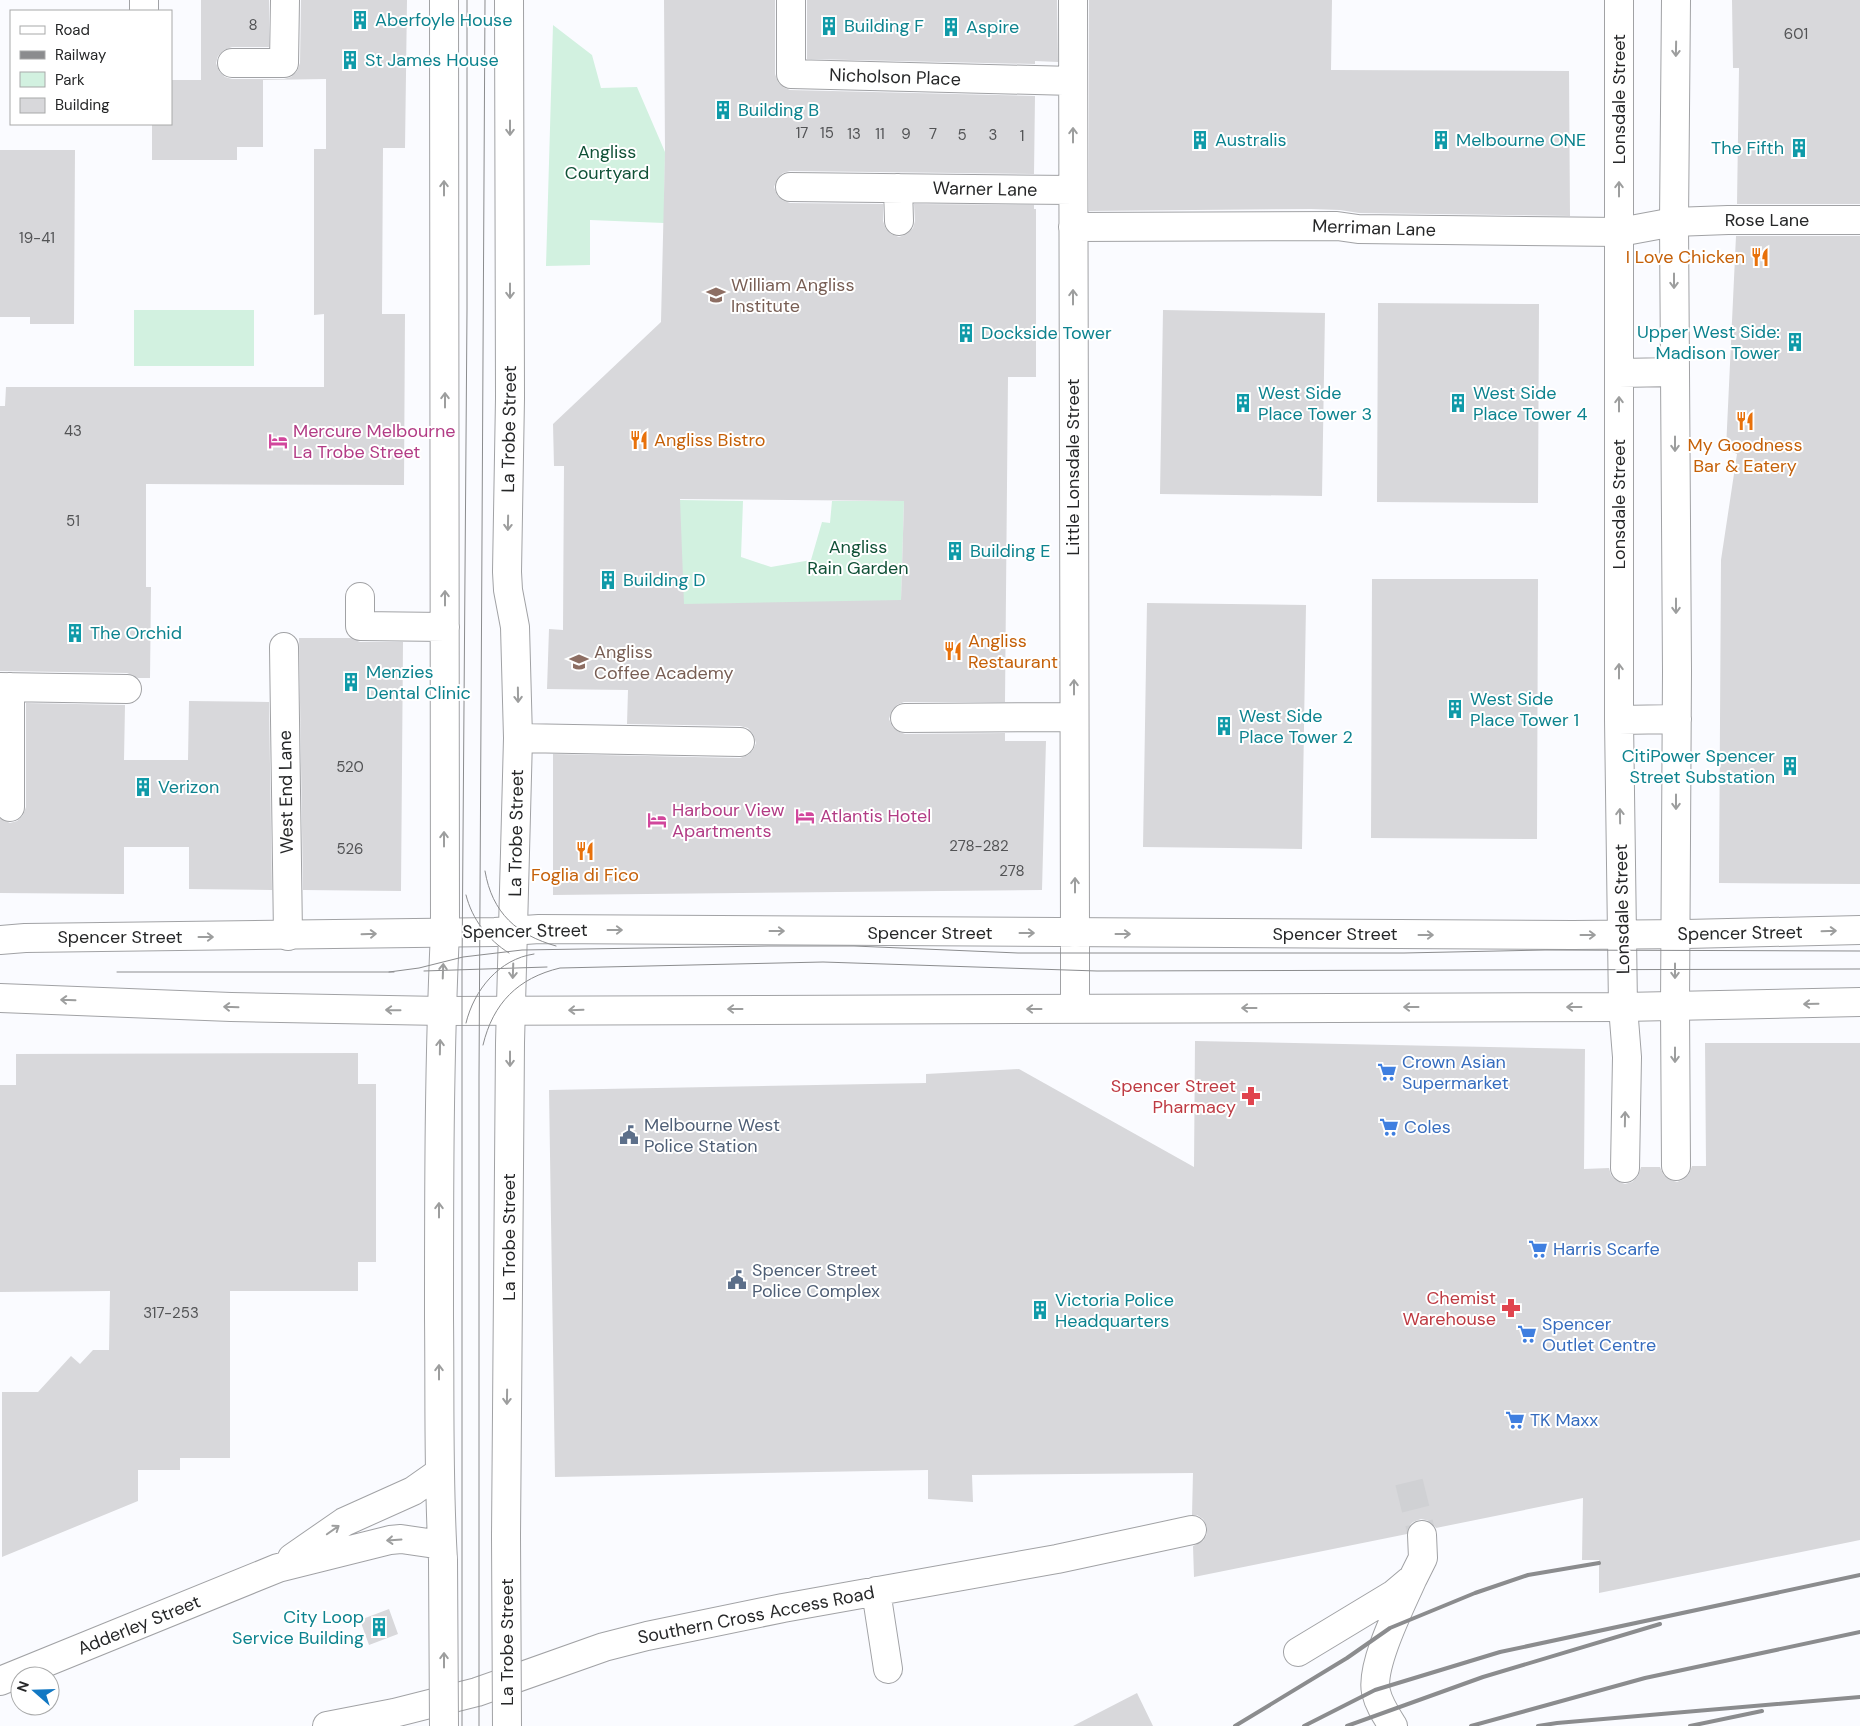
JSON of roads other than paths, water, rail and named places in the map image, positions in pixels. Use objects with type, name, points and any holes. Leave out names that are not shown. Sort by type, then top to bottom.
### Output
[{"type":"main road","points":[[232,63],[284,63],[285,0]]},
{"type":"main road","points":[[444,0],[445,932],[439,1170],[440,1472],[443,1552],[444,1726]]},
{"type":"main road","name":"La Trobe Street","points":[[507,1726],[506,1536],[512,1011],[518,738],[515,627],[508,590],[507,572],[510,398],[509,0]]},
{"type":"main road","name":"Nicholson Place","points":[[791,0],[790,74],[1072,81]]},
{"type":"main road","name":"Little Lonsdale Street","points":[[1072,0],[1075,1008]]},
{"type":"main road","name":"Lonsdale Street","points":[[1619,0],[1619,720],[1623,1007],[1626,1057],[1624,1168]]},
{"type":"main road","points":[[1676,0],[1674,222],[1676,1166]]},
{"type":"main road","name":"Warner Lane","points":[[790,187],[1073,190]]},
{"type":"main road","points":[[898,188],[899,221]]},
{"type":"main road","name":"Rose Lane","points":[[1674,222],[1717,220],[1860,220]]},
{"type":"main road","name":"Merriman Lane","points":[[1073,227],[1338,226],[1358,229],[1620,232],[1674,222]]},
{"type":"main road","points":[[1619,374],[1674,372]]},
{"type":"main road","points":[[360,597],[360,626],[445,627]]},
{"type":"main road","name":"West End Lane","points":[[284,647],[288,936]]},
{"type":"main road","points":[[10,807],[5,687],[127,689]]},
{"type":"main road","points":[[905,718],[1074,717]]},
{"type":"main road","points":[[1619,720],[1676,719]]},
{"type":"main road","points":[[518,738],[740,742]]},
{"type":"main road","name":"Spencer Street","points":[[0,940],[25,938],[288,936],[548,929],[1622,935],[1860,930]]},
{"type":"main road","points":[[0,998],[240,1007],[442,1011],[1675,1007],[1860,1002]]},
{"type":"main road","name":"Adderley Street","points":[[278,1568],[344,1522],[413,1491],[440,1472]]},
{"type":"main road","name":"Southern Cross Access Road","points":[[326,1726],[403,1711],[477,1692],[604,1647],[647,1636],[876,1591],[1057,1559],[1192,1530]]},
{"type":"main road","points":[[1393,1726],[1381,1708],[1375,1690],[1377,1666],[1390,1628],[1423,1558],[1422,1535]]},
{"type":"main road","name":"Adderley Street","points":[[0,1682],[278,1568],[390,1540],[401,1539],[443,1552]]},
{"type":"main road","points":[[1298,1652],[1394,1594],[1412,1578]]},
{"type":"main road","points":[[876,1591],[888,1669]]},
{"type":"tunnel","points":[[1409,1482],[1422,1535]]},
{"type":"tram line","points":[[462,1726],[462,970],[467,309],[467,0]]},
{"type":"tram line","points":[[479,1726],[479,1077],[485,0]]},
{"type":"tram line","points":[[485,871],[488,886],[494,899],[500,910],[509,920],[529,936],[556,946]]},
{"type":"tram line","points":[[466,895],[472,912],[482,928],[494,942],[509,953]]},
{"type":"tram line","points":[[389,972],[419,968],[463,957],[522,950],[768,946],[854,946],[1018,953],[1404,953],[1545,950],[1860,951]]},
{"type":"tram line","points":[[466,1023],[475,999],[490,978],[510,962],[534,954]]},
{"type":"tram line","points":[[483,1045],[493,1017],[509,994],[532,978],[560,968],[823,962],[1097,971],[1860,969]]},
{"type":"tram line","points":[[424,971],[547,967]]},
{"type":"tram line","points":[[117,972],[394,972]]},
{"type":"railway","points":[[1235,1726],[1347,1658],[1390,1628],[1475,1593],[1528,1575],[1599,1563]]},
{"type":"railway","points":[[1304,1726],[1375,1690],[1500,1652],[1860,1575]]},
{"type":"railway","points":[[1347,1726],[1483,1677],[1660,1624]]},
{"type":"railway","points":[[1471,1726],[1645,1678],[1860,1632]]},
{"type":"railway","points":[[1538,1726],[1860,1697]]},
{"type":"railway","points":[[1690,1726],[1762,1711]]},
{"type":"place","name":"Aberfoyle House","points":[[360,20]]},
{"type":"place","name":"Building F","points":[[829,26]]},
{"type":"place","name":"Aspire","points":[[951,27]]},
{"type":"place","name":"St James House","points":[[350,60]]},
{"type":"place","name":"Building B","points":[[723,110]]},
{"type":"place","name":"Australis","points":[[1200,140]]},
{"type":"place","name":"Melbourne ONE","points":[[1441,140]]},
{"type":"place","name":"The Fifth","points":[[1799,148]]},
{"type":"place","name":"I Love Chicken","points":[[1760,257]]},
{"type":"place","name":"William Angliss Institute","points":[[716,295]]},
{"type":"place","name":"Dockside Tower","points":[[966,333]]},
{"type":"place","name":"Upper West Side: Madison Tower","points":[[1795,342]]},
{"type":"place","name":"West Side Place Tower 3","points":[[1243,403]]},
{"type":"place","name":"West Side Place Tower 4","points":[[1458,403]]},
{"type":"place","name":"My Goodness Bar & Eatery","points":[[1745,421]]},
{"type":"place","name":"Angliss Bistro","points":[[639,440]]},
{"type":"place","name":"Mercure Melbourne La Trobe Street","points":[[278,441]]},
{"type":"place","name":"Building E","points":[[955,551]]},
{"type":"place","name":"Building D","points":[[608,580]]},
{"type":"place","name":"The Orchid","points":[[75,633]]},
{"type":"place","name":"Angliss Restaurant","points":[[953,651]]},
{"type":"place","name":"Angliss Coffee Academy","points":[[579,662]]},
{"type":"place","name":"Menzies Dental Clinic","points":[[351,682]]},
{"type":"place","name":"West Side Place Tower 1","points":[[1455,709]]},
{"type":"place","name":"West Side Place Tower 2","points":[[1224,726]]},
{"type":"place","name":"CitiPower Spencer Street Substation","points":[[1790,766]]},
{"type":"place","name":"Verizon","points":[[143,787]]},
{"type":"place","name":"Atlantis Hotel","points":[[805,816]]},
{"type":"place","name":"Harbour View Apartments","points":[[657,820]]},
{"type":"place","name":"Foglia di Fico","points":[[585,851]]},
{"type":"place","name":"Crown Asian Supermarket","points":[[1387,1072]]},
{"type":"place","name":"Spencer Street Pharmacy","points":[[1251,1096]]},
{"type":"place","name":"Coles","points":[[1389,1127]]},
{"type":"place","name":"Melbourne West Police Station","points":[[629,1135]]},
{"type":"place","name":"Harris Scarfe","points":[[1538,1249]]},
{"type":"place","name":"Spencer Street Police Complex","points":[[737,1280]]},
{"type":"place","name":"Chemist Warehouse","points":[[1511,1308]]},
{"type":"place","name":"Victoria Police Headquarters","points":[[1040,1310]]},
{"type":"place","name":"Spencer Outlet Centre","points":[[1527,1334]]},
{"type":"place","name":"TK Maxx","points":[[1515,1420]]},
{"type":"place","name":"City Loop Service Building","points":[[379,1627]]},
{"type":"park label","name":"Angliss Courtyard","points":[[607,162]]},
{"type":"park label","name":"Angliss Rain Garden","points":[[858,557]]}]
